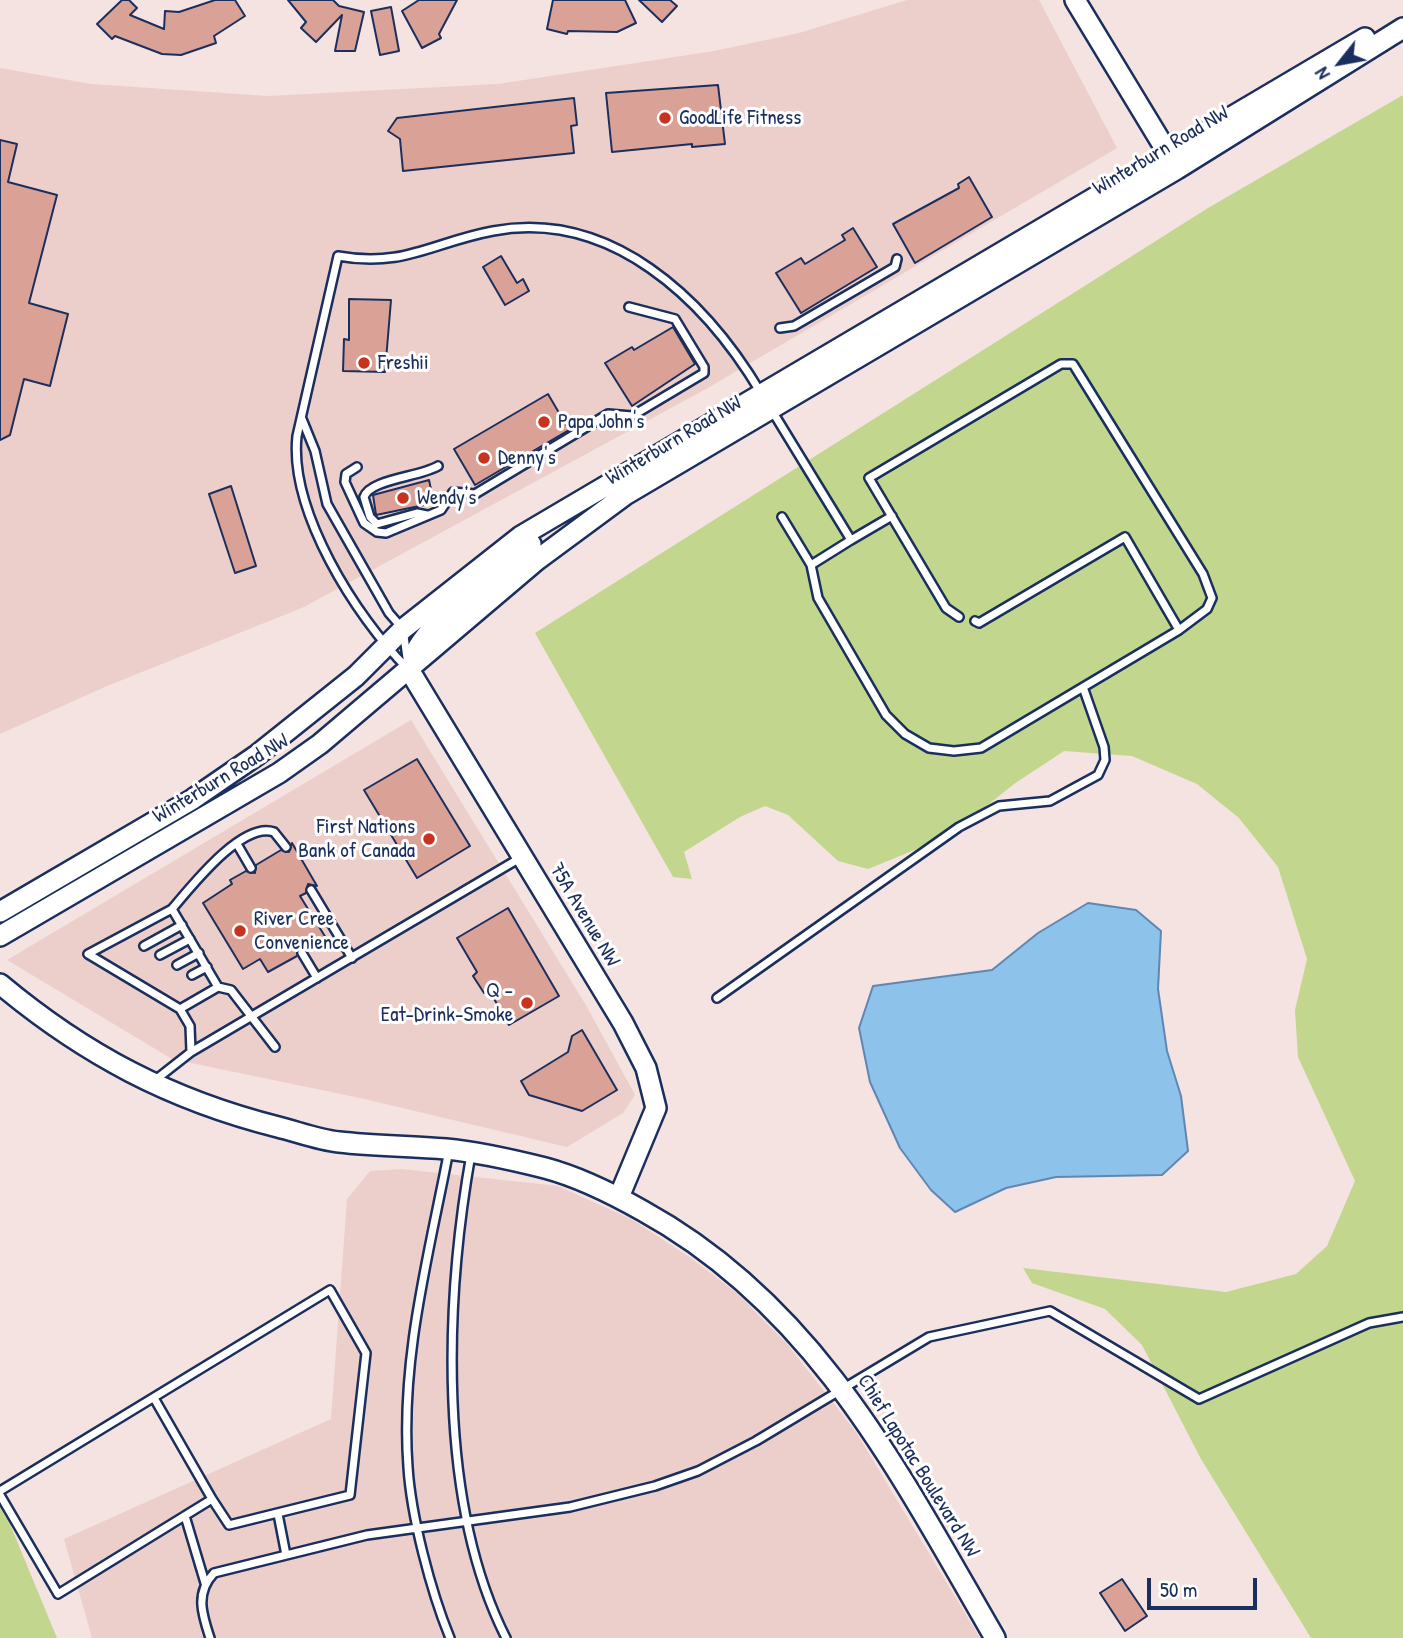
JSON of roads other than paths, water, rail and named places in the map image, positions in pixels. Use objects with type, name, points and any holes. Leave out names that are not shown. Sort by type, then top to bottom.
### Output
[{"type":"main road","points":[[1074,0],[1172,161]]},
{"type":"main road","name":"Winterburn Road NW","points":[[0,936],[279,773],[320,744],[584,523],[625,495],[767,403],[1172,161],[1403,18]]},
{"type":"main road","name":"Winterburn Road NW","points":[[1172,161],[1403,28]]},
{"type":"main road","name":"Winterburn Road NW","points":[[0,912],[204,792],[304,719],[403,629],[521,536],[572,504],[767,403]]},
{"type":"main road","points":[[408,668],[418,644],[440,621],[536,539],[572,504]]},
{"type":"main road","name":"75A Avenue NW","points":[[408,668],[623,1023],[646,1068],[656,1108],[619,1197]]},
{"type":"main road","name":"Chief Lapotac Boulevard NW","points":[[0,984],[91,1050],[150,1083],[228,1114],[336,1142],[450,1149],[548,1169],[619,1197],[689,1239],[751,1285],[842,1387],[892,1460],[995,1638]]},
{"type":"lane","points":[[408,668],[386,646],[334,566],[299,491],[295,453],[338,256],[365,260],[398,259],[482,233],[523,228],[559,230],[601,240],[657,271],[687,298],[734,353],[851,540]]},
{"type":"lane","points":[[780,328],[794,326],[895,267],[897,259]]},
{"type":"lane","points":[[357,467],[346,474],[345,482],[364,523],[371,530],[386,533],[441,510],[453,492],[475,494],[608,414],[632,416],[704,373],[704,367],[675,319],[629,307]]},
{"type":"lane","points":[[782,517],[811,565],[818,598],[886,715],[905,734],[929,748],[954,751],[981,748],[1180,631],[1207,609],[1212,598],[1203,574],[1073,364],[1061,363],[869,478],[946,608],[959,617]]},
{"type":"lane","points":[[302,419],[310,435],[321,487],[335,522],[389,613],[403,629],[408,668]]},
{"type":"lane","points":[[429,515],[416,513],[377,524],[370,517],[364,497],[373,486],[427,472],[438,466]]},
{"type":"lane","points":[[811,565],[892,516]]},
{"type":"lane","points":[[975,621],[979,623],[1125,537],[1180,631]]},
{"type":"lane","points":[[716,998],[959,827],[999,806],[1050,801],[1098,775],[1105,760],[1104,747],[1083,687]]},
{"type":"lane","points":[[191,1052],[190,1026],[180,1009],[111,964],[88,954],[172,909],[221,854],[237,844],[267,830],[274,832],[286,847]]},
{"type":"lane","points":[[237,844],[251,868]]},
{"type":"lane","points":[[150,1083],[191,1052],[522,857]]},
{"type":"lane","points":[[311,890],[352,958]]},
{"type":"lane","points":[[172,909],[218,986],[231,990],[254,1016],[275,1047]]},
{"type":"lane","points":[[144,946],[182,925]]},
{"type":"lane","points":[[160,956],[190,939]]},
{"type":"lane","points":[[177,965],[198,953]]},
{"type":"lane","points":[[302,953],[317,978]]},
{"type":"lane","points":[[192,975],[207,967]]},
{"type":"lane","points":[[180,1009],[218,986]]},
{"type":"lane","points":[[450,1149],[419,1304],[409,1379],[408,1469],[426,1563],[450,1638]]},
{"type":"lane","points":[[472,1153],[455,1273],[455,1423],[480,1579],[506,1638]]},
{"type":"lane","points":[[154,1398],[229,1525],[350,1495],[366,1353],[330,1290],[154,1398],[0,1493],[58,1594],[212,1499]]},
{"type":"lane","points":[[210,1638],[200,1600],[205,1583],[214,1573],[367,1535],[616,1498],[698,1471],[756,1441],[929,1336],[1050,1311],[1199,1399],[1369,1323],[1403,1317]]},
{"type":"lane","points":[[278,1514],[286,1555]]},
{"type":"lane","points":[[185,1516],[205,1583]]},
{"type":"water","points":[[1088,903],[1136,910],[1161,931],[1158,989],[1167,1051],[1181,1096],[1188,1151],[1162,1175],[1056,1177],[1006,1188],[955,1212],[931,1190],[900,1148],[870,1082],[859,1028],[873,986],[992,970],[1038,933]]},
{"type":"place","name":"GoodLife Fitness","points":[[665,118]]},
{"type":"place","name":"Freshii","points":[[364,363]]},
{"type":"place","name":"Papa John's","points":[[544,422]]},
{"type":"place","name":"Denny's","points":[[484,458]]},
{"type":"place","name":"Wendy's","points":[[403,498]]},
{"type":"place","name":"First Nations Bank of Canada","points":[[429,839]]},
{"type":"place","name":"River Cree Convenience","points":[[240,931]]},
{"type":"place","name":"Q - Eat-Drink-Smoke","points":[[527,1003]]}]
